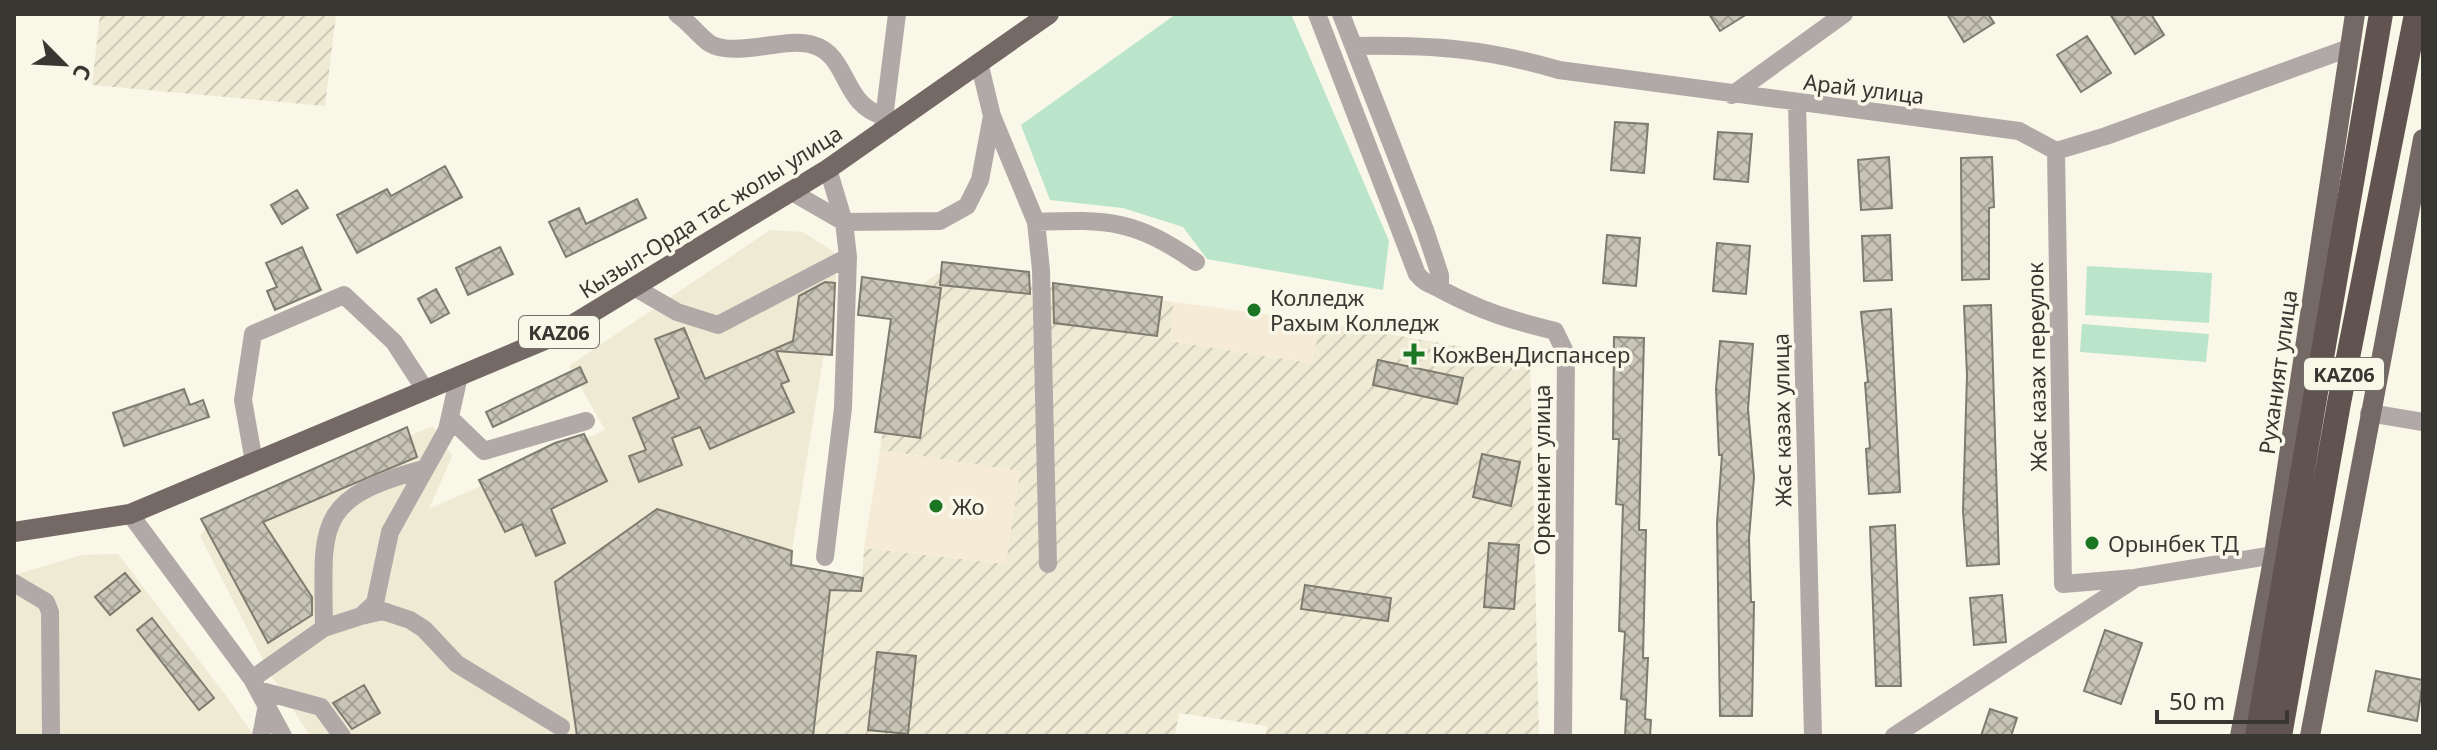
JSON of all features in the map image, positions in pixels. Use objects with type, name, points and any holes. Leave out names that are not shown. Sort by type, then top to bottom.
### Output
[{"type":"highway","name":"KАZ06","points":[[2257,736],[2381,14]]},
{"type":"highway","name":"KАZ06","points":[[2280,736],[2339,403],[2416,14]]},
{"type":"main road","name":"Кызыл-Орда тас жолы улица","points":[[14,532],[130,514],[552,337],[828,169],[884,123],[1049,14]]},
{"type":"main road","name":"Руханият улица","points":[[2240,736],[2274,555],[2355,14]]},
{"type":"main road","points":[[2310,736],[2423,139]]},
{"type":"street","points":[[677,14],[711,45],[738,48],[812,44],[826,51],[855,101],[884,123]]},
{"type":"street","points":[[884,123],[897,14]]},
{"type":"street","name":"Оркениет улица","points":[[1317,14],[1412,265],[1426,285],[1440,289],[1483,313],[1555,331],[1566,354],[1563,736]]},
{"type":"street","points":[[1341,14],[1425,230],[1440,275],[1440,289]]},
{"type":"street","points":[[1732,95],[1844,14]]},
{"type":"street","name":"Арай улица","points":[[1355,46],[1425,45],[1504,53],[1559,70],[1797,104],[2019,131],[2056,151]]},
{"type":"street","points":[[2056,151],[2106,136],[2349,48]]},
{"type":"street","points":[[979,62],[992,116],[1036,222],[1041,270],[1048,564]]},
{"type":"street","name":"Жас казах улица","points":[[1797,104],[1813,736]]},
{"type":"street","points":[[792,192],[844,222],[940,221],[967,206],[980,180],[992,116]]},
{"type":"street","name":"Жас казах переулок","points":[[2056,151],[2063,584],[2135,578]]},
{"type":"street","points":[[825,557],[843,408],[848,257],[844,222],[828,169]]},
{"type":"street","points":[[1036,222],[1082,220],[1136,226],[1161,238],[1196,262]]},
{"type":"street","points":[[634,287],[677,312],[718,325],[746,314],[796,282],[848,257]]},
{"type":"street","points":[[254,462],[243,400],[253,334],[344,295],[394,342],[426,391]]},
{"type":"street","points":[[361,616],[375,603],[390,532],[450,418],[459,376]]},
{"type":"street","points":[[2369,413],[2423,422]]},
{"type":"street","points":[[450,418],[484,451],[586,421]]},
{"type":"street","points":[[324,628],[323,545],[336,509],[377,481],[424,469]]},
{"type":"street","points":[[130,514],[259,692],[283,736]]},
{"type":"street","points":[[1904,733],[2135,578],[2274,555]]},
{"type":"street","points":[[14,583],[46,602],[50,612],[51,736]]},
{"type":"street","points":[[261,736],[259,692],[324,628],[383,611],[410,620],[424,629],[457,664],[561,727]]},
{"type":"street","points":[[259,692],[321,707],[342,736]]},
{"type":"shaded area","points":[[100,14],[336,14],[325,106],[92,85]]},
{"type":"shaded area","points":[[770,230],[803,232],[835,253],[836,278],[792,551],[657,509],[556,582],[576,734],[310,736],[272,677],[200,536],[215,517],[433,426],[452,456],[429,509],[605,430],[569,366]]},
{"type":"shaded area","points":[[938,273],[1174,302],[1170,341],[1311,363],[1321,322],[1530,359],[1539,736],[1266,736],[1267,726],[1179,713],[1175,736],[813,736],[830,590],[861,591],[864,548],[1005,564],[1020,471],[880,450],[900,301]]},
{"type":"shaded area","points":[[1174,302],[1321,322],[1312,363],[1170,341]]},
{"type":"shaded area","points":[[880,450],[1020,471],[1006,564],[864,548]]},
{"type":"shaded area","points":[[118,554],[254,736],[14,736],[14,575],[82,555]]},
{"type":"green space","points":[[1176,14],[1291,14],[1389,241],[1383,290],[1207,259],[1183,227],[1123,208],[1050,200],[1021,125]]},
{"type":"green space","points":[[2087,266],[2212,273],[2209,323],[2085,315]]},
{"type":"green space","points":[[2082,324],[2209,334],[2206,362],[2080,352]]},
{"type":"building","points":[[1709,14],[1747,14],[1720,31]]},
{"type":"building","points":[[1947,14],[1988,14],[1994,23],[1964,42]]},
{"type":"building","points":[[2110,14],[2151,14],[2164,35],[2135,54]]},
{"type":"building","points":[[2087,36],[2111,73],[2081,92],[2057,55]]},
{"type":"building","points":[[1615,122],[1648,124],[1644,173],[1611,170]]},
{"type":"building","points":[[1718,132],[1752,134],[1748,182],[1714,179]]},
{"type":"building","points":[[1889,157],[1892,208],[1861,210],[1858,160]]},
{"type":"building","points":[[1992,157],[1994,207],[1989,208],[1989,279],[1962,280],[1961,158]]},
{"type":"building","points":[[445,166],[462,197],[357,253],[337,215],[387,189],[391,196]]},
{"type":"building","points":[[297,190],[308,208],[282,224],[271,205]]},
{"type":"building","points":[[637,199],[646,218],[566,257],[549,222],[579,208],[586,224]]},
{"type":"building","points":[[1607,235],[1640,238],[1636,286],[1603,283]]},
{"type":"building","points":[[1890,235],[1892,280],[1864,281],[1862,236]]},
{"type":"building","points":[[1717,243],[1750,246],[1746,294],[1713,291]]},
{"type":"building","points":[[302,247],[321,290],[275,310],[267,291],[277,287],[266,263]]},
{"type":"building","points":[[500,247],[513,274],[468,295],[456,268]]},
{"type":"building","points":[[942,262],[1029,272],[1030,294],[940,285]]},
{"type":"building","points":[[862,277],[941,288],[920,438],[875,432],[891,319],[858,315]]},
{"type":"building","points":[[825,282],[835,283],[832,355],[776,351],[789,381],[781,384],[794,412],[710,449],[700,427],[672,438],[682,465],[639,482],[629,456],[646,450],[633,418],[679,398],[655,339],[684,328],[705,379],[793,341],[799,296]]},
{"type":"building","points":[[1053,283],[1162,297],[1157,336],[1054,323]]},
{"type":"building","points":[[436,289],[449,313],[431,323],[418,299]]},
{"type":"building","points":[[1991,305],[1999,564],[1967,566],[1963,511],[1967,375],[1964,306]]},
{"type":"building","points":[[1891,309],[1900,492],[1869,494],[1866,449],[1870,448],[1865,383],[1868,382],[1861,312]]},
{"type":"building","points":[[1614,337],[1644,338],[1639,530],[1646,530],[1643,658],[1648,658],[1645,719],[1651,720],[1650,736],[1625,736],[1627,700],[1621,699],[1625,632],[1619,631],[1623,505],[1616,504],[1619,439],[1613,439]]},
{"type":"building","points":[[1720,341],[1753,344],[1748,409],[1754,477],[1749,538],[1751,602],[1754,602],[1752,716],[1720,716],[1717,523],[1722,455],[1719,455],[1716,389]]},
{"type":"building","points":[[1378,360],[1463,378],[1457,404],[1373,385]]},
{"type":"building","points":[[580,367],[587,382],[493,427],[486,412]]},
{"type":"building","points":[[184,389],[190,405],[203,400],[209,417],[124,446],[113,413]]},
{"type":"building","points":[[407,427],[417,457],[263,522],[312,597],[312,615],[268,643],[201,519]]},
{"type":"building","points":[[584,434],[607,481],[551,509],[565,543],[536,556],[522,524],[505,532],[479,480],[555,443]]},
{"type":"building","points":[[1482,454],[1520,462],[1511,506],[1473,497]]},
{"type":"building","points":[[657,509],[792,551],[791,565],[863,578],[861,591],[830,590],[813,736],[577,736],[555,582]]},
{"type":"building","points":[[1895,525],[1901,686],[1876,686],[1870,527]]},
{"type":"building","points":[[1489,543],[1519,545],[1514,609],[1484,607]]},
{"type":"building","points":[[125,573],[140,591],[110,615],[95,597]]},
{"type":"building","points":[[1305,585],[1391,598],[1388,621],[1301,609]]},
{"type":"building","points":[[2002,595],[2006,642],[1974,645],[1970,598]]},
{"type":"building","points":[[152,618],[214,698],[199,710],[137,630]]},
{"type":"building","points":[[2105,630],[2142,643],[2121,704],[2084,691]]},
{"type":"building","points":[[877,652],[916,656],[908,734],[868,730]]},
{"type":"building","points":[[2376,671],[2423,680],[2417,721],[2368,711]]},
{"type":"building","points":[[364,685],[380,713],[352,729],[333,703]]},
{"type":"building","points":[[1990,709],[2017,718],[2011,736],[1981,736]]},
{"type":"place","name":"Колледж Рахым Колледж","points":[[1254,310]]},
{"type":"place","name":"КожВенДиспансер","points":[[1414,354]]},
{"type":"place","name":"Жо","points":[[936,506]]},
{"type":"place","name":"Орынбек ТД","points":[[2092,543]]}]
